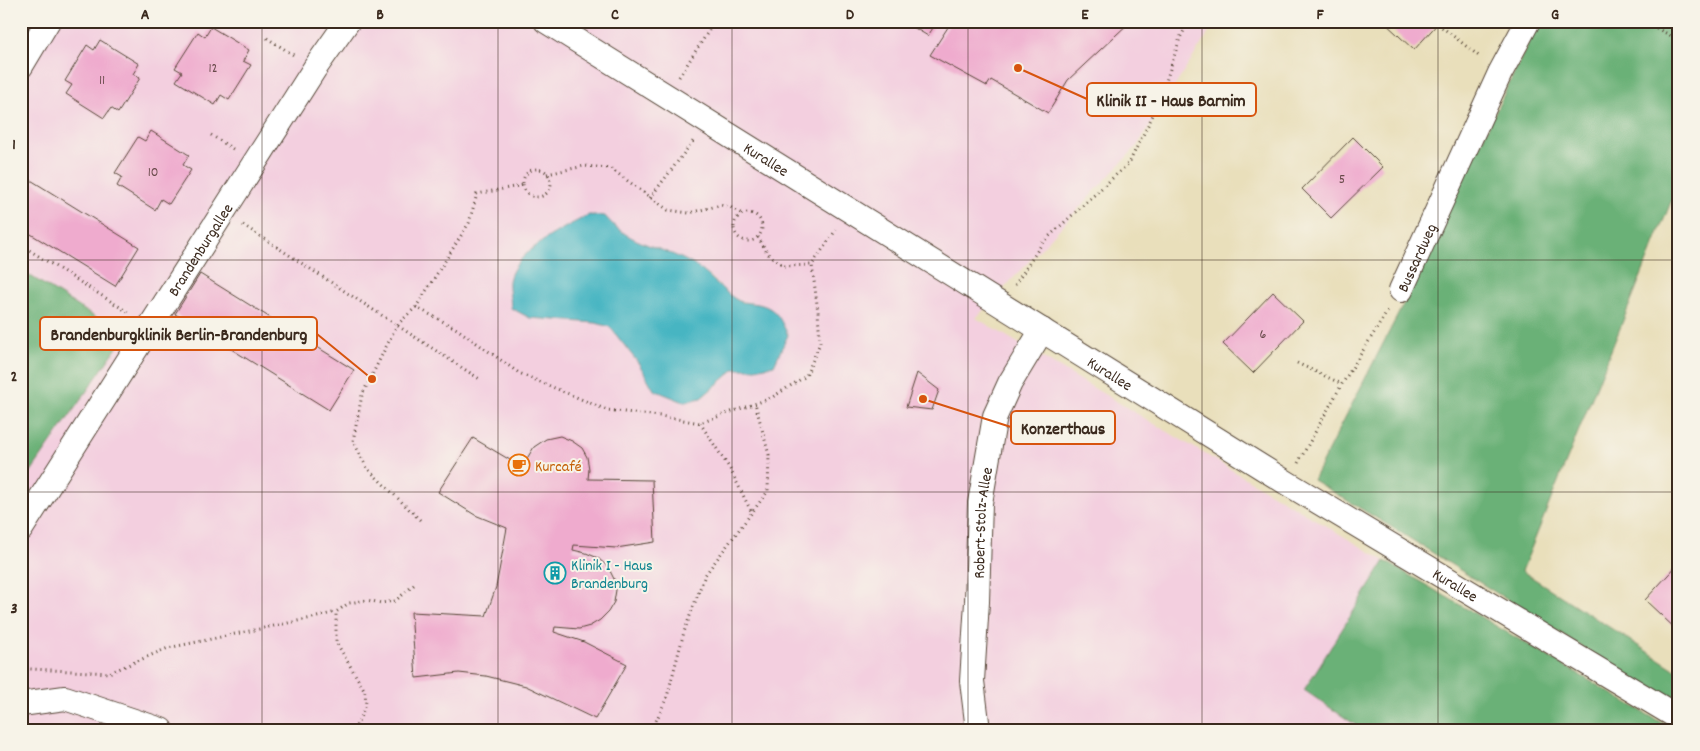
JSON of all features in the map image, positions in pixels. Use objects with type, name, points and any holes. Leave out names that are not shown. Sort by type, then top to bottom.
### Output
[{"type":"street","points":[[21,66],[48,21]]},
{"type":"street","name":"Brandenburgallee","points":[[21,529],[315,68],[348,21]]},
{"type":"street","name":"Kurallee","points":[[546,21],[1287,483],[1679,718]]},
{"type":"street","name":"Bussardweg","points":[[1401,290],[1500,73],[1528,21]]},
{"type":"street","name":"Robert-Stolz-Allee","points":[[978,730],[972,681],[980,503],[995,416],[1010,383],[1042,330]]},
{"type":"street","points":[[21,704],[65,698],[161,730]]},
{"type":"path","points":[[667,96],[715,21]]},
{"type":"path","points":[[1002,305],[1043,242],[1129,163],[1159,103],[1180,38],[1189,21]]},
{"type":"path","points":[[1643,21],[1679,40]]},
{"type":"path","points":[[1438,24],[1500,73]]},
{"type":"path","points":[[267,38],[315,68]]},
{"type":"path","points":[[650,198],[708,122]]},
{"type":"path","points":[[547,174],[584,166],[610,168],[668,210],[689,213],[721,205],[730,207],[742,214],[751,213],[758,217],[762,225],[758,237],[749,241],[737,235],[735,230],[736,221],[742,214]]},
{"type":"path","points":[[539,170],[547,174],[551,182],[547,194],[534,197],[529,194],[524,185],[525,178],[531,171],[539,170]]},
{"type":"path","points":[[420,520],[367,468],[353,441],[362,394],[397,325],[416,307],[469,223],[477,194],[524,185]]},
{"type":"path","points":[[416,307],[457,329],[519,373],[607,410],[700,423],[771,398],[806,376],[820,343],[812,265],[850,210]]},
{"type":"path","points":[[224,212],[481,380]]},
{"type":"path","points":[[758,237],[768,254],[784,266],[812,265]]},
{"type":"path","points":[[21,245],[151,327]]},
{"type":"path","name":"Bussardweg","points":[[1287,483],[1342,384],[1366,349],[1401,290]]},
{"type":"path","points":[[1297,363],[1342,384]]},
{"type":"path","points":[[652,730],[667,697],[684,632],[705,575],[768,491],[769,455],[755,404]]},
{"type":"path","points":[[700,423],[730,469],[752,513]]},
{"type":"path","points":[[21,666],[30,669],[109,673],[168,648],[316,617],[336,612],[349,604],[367,600],[387,603],[395,601],[415,584]]},
{"type":"path","points":[[336,612],[336,642],[365,691],[366,705],[354,730]]},
{"type":"shaded area","points":[[21,21],[1216,21],[1137,146],[976,318],[1385,561],[1304,690],[1363,730],[21,730],[21,486],[125,336],[21,270]],"holes":[[[605,216],[614,227],[626,236],[669,253],[695,266],[711,277],[729,295],[740,301],[763,305],[756,369],[735,369],[702,398],[654,390],[639,364],[610,327],[596,323],[530,318],[509,281],[516,266],[529,251],[565,227]]]},
{"type":"green space","points":[[1539,21],[1679,21],[1679,182],[1522,571],[1679,672],[1679,708],[1398,531],[1313,480],[1408,295]]},
{"type":"green space","points":[[21,270],[125,336],[21,486]]},
{"type":"green space","points":[[1385,561],[1674,730],[1363,730],[1304,690]]},
{"type":"water","points":[[589,215],[605,216],[626,234],[685,260],[697,267],[739,301],[758,304],[774,311],[788,335],[774,365],[756,369],[735,369],[701,398],[684,402],[654,390],[639,364],[610,327],[596,323],[530,318],[511,308],[509,281],[513,270],[520,260],[554,234]]},
{"type":"building","points":[[903,21],[937,21],[928,36]]},
{"type":"building","points":[[952,21],[1030,21],[1035,26],[1032,21],[1131,21],[1068,80],[1048,113],[991,80],[987,86],[930,55]]},
{"type":"building","points":[[1383,21],[1440,21],[1414,50]]},
{"type":"building","points":[[211,27],[249,50],[243,61],[251,65],[229,100],[221,95],[215,105],[176,81],[182,72],[175,68],[198,32],[205,37]]},
{"type":"building","points":[[100,40],[139,64],[133,74],[140,78],[118,113],[111,108],[104,118],[66,94],[72,85],[65,81],[87,45],[94,50]]},
{"type":"building","points":[[151,131],[189,155],[183,165],[191,170],[169,204],[161,199],[155,210],[117,186],[122,177],[115,173],[138,137],[145,141]]},
{"type":"building","points":[[1353,137],[1383,167],[1331,218],[1302,189]]},
{"type":"building","points":[[21,174],[139,247],[115,286],[21,228]]},
{"type":"building","points":[[200,274],[354,370],[329,410],[175,314]]},
{"type":"building","points":[[1273,292],[1303,321],[1253,373],[1223,344]]},
{"type":"building","points":[[917,373],[939,390],[932,410],[906,407]]},
{"type":"building","name":"Klinik I - Haus Brandenburg","points":[[560,436],[582,448],[587,457],[588,479],[652,480],[655,542],[616,548],[574,545],[573,550],[598,558],[608,567],[614,579],[616,590],[614,602],[600,620],[590,626],[579,629],[555,627],[554,632],[584,642],[627,664],[595,719],[526,686],[486,676],[459,673],[416,678],[411,612],[486,616],[496,587],[507,528],[475,515],[438,492],[473,438],[510,460],[523,465],[534,447],[546,439]]},
{"type":"building","points":[[1679,563],[1679,632],[1645,600]]},
{"type":"place","name":"Klinik II - Haus Barnim","points":[[1018,68]]},
{"type":"place","name":"Brandenburgklinik Berlin-Brandenburg","points":[[372,379]]},
{"type":"place","name":"Konzerthaus","points":[[923,399]]},
{"type":"place","name":"Kurcafé","points":[[519,465]]},
{"type":"place","name":"Klinik I - Haus Brandenburg","points":[[555,573]]}]
